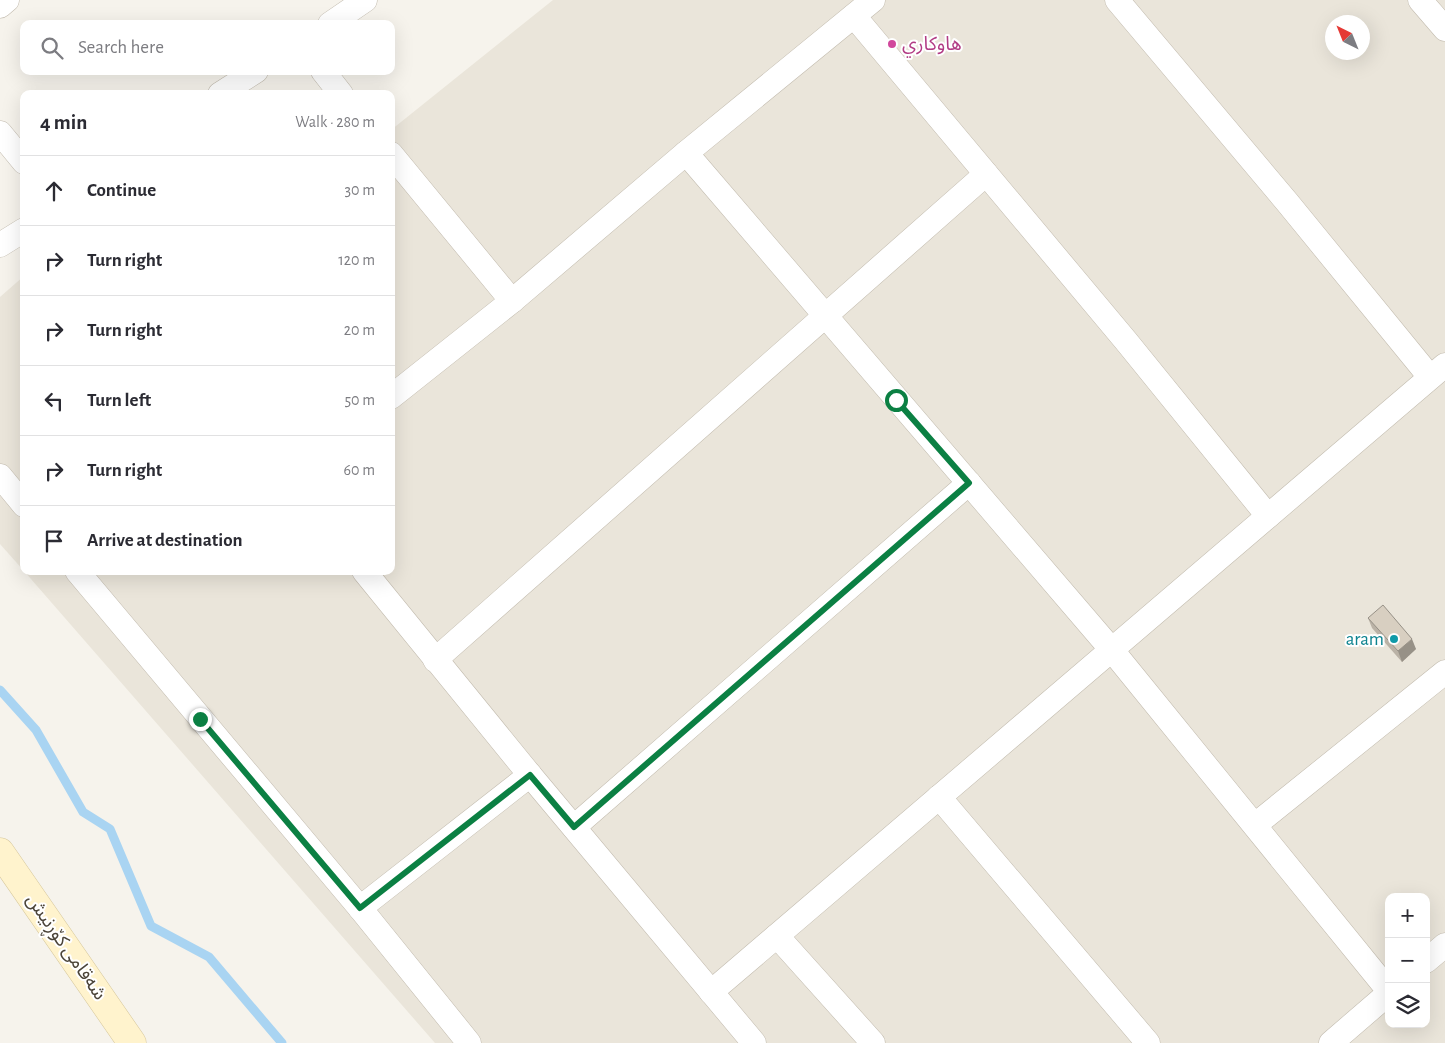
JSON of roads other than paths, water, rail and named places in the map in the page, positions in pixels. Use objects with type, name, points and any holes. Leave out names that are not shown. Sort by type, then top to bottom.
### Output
[{"type":"main road","name":"شەقامی کۆڕنیش","points":[[0,852],[132,1043]]},
{"type":"street","points":[[0,6],[7,0]]},
{"type":"street","points":[[336,20],[365,0]]},
{"type":"street","points":[[395,394],[512,300],[686,153],[873,0]]},
{"type":"street","points":[[712,992],[1438,371],[1287,202],[1116,0]]},
{"type":"street","points":[[1420,0],[1445,29]]},
{"type":"street","points":[[854,16],[1126,342],[1268,516]]},
{"type":"street","points":[[226,90],[250,75]]},
{"type":"street","points":[[326,75],[338,90]]},
{"type":"street","points":[[0,133],[20,157]]},
{"type":"street","points":[[686,153],[1111,649],[1385,987]]},
{"type":"street","points":[[395,159],[512,300]]},
{"type":"street","points":[[435,660],[986,174]]},
{"type":"street","points":[[0,246],[20,233]]},
{"type":"street","points":[[0,476],[20,501]]},
{"type":"street","points":[[574,827],[969,483]]},
{"type":"street","points":[[80,575],[360,908],[469,1043]]},
{"type":"street","points":[[367,575],[530,775],[754,1043]]},
{"type":"street","points":[[1255,825],[1445,672]]},
{"type":"street","points":[[360,908],[530,775]]},
{"type":"street","points":[[939,797],[1148,1043]]},
{"type":"street","points":[[777,936],[873,1043]]},
{"type":"street","points":[[1430,958],[1445,945]]},
{"type":"street","points":[[1331,1043],[1385,996]]},
{"type":"waterway","points":[[0,690],[36,730],[83,812],[110,829],[151,926],[209,957],[282,1043]]},
{"type":"place","name":"هاوكاري","points":[[892,44]]},
{"type":"place","name":"aram","points":[[1394,639]]}]
